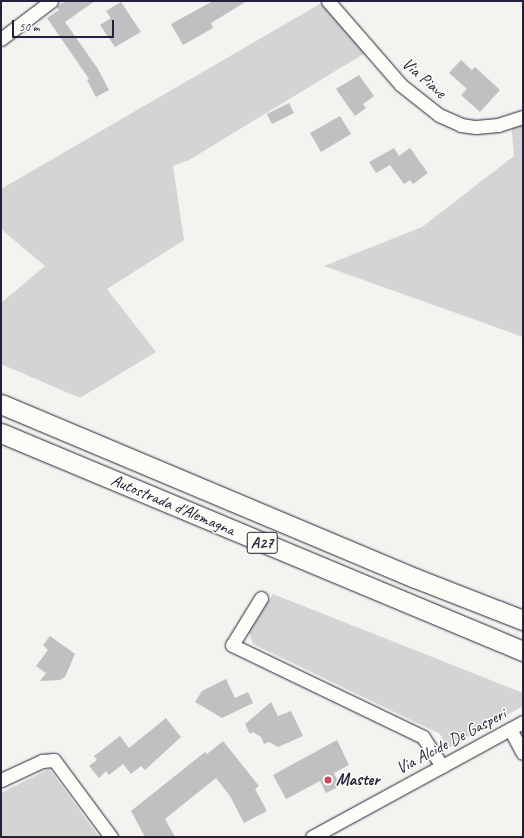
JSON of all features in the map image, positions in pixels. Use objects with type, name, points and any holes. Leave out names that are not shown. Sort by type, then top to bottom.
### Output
[{"type":"highway","name":"Autostrada d'Alemagna","points":[[1,404],[415,578],[523,620]]},
{"type":"highway","name":"Autostrada d'Alemagna","points":[[1,433],[523,651]]},
{"type":"street","points":[[1,39],[51,1]]},
{"type":"street","name":"Via Piave","points":[[328,1],[401,85],[439,115],[476,128],[498,125],[523,117]]},
{"type":"street","points":[[261,598],[232,645],[423,737],[442,766]]},
{"type":"street","name":"Via Alcide De Gasperi","points":[[312,837],[523,722]]},
{"type":"street","points":[[510,729],[523,753]]},
{"type":"street","points":[[1,780],[42,761],[54,760],[111,837]]},
{"type":"shaded area","points":[[325,1],[370,50],[189,160],[173,166],[184,240],[107,289],[156,352],[80,398],[1,364],[1,303],[45,266],[1,229],[1,189]]},
{"type":"shaded area","points":[[523,117],[523,337],[324,266],[422,227],[514,156],[511,121]]},
{"type":"shaded area","points":[[273,594],[523,693],[523,706],[448,748],[440,734],[253,644],[249,632]]},
{"type":"shaded area","points":[[49,769],[99,837],[1,837],[1,793]]},
{"type":"building","points":[[65,1],[95,1],[65,22],[98,69],[109,90],[96,97],[87,80],[89,79],[47,18],[59,10],[57,7]]},
{"type":"building","points":[[213,1],[247,1],[211,23],[213,28],[183,45],[171,24]]},
{"type":"building","points":[[121,2],[141,32],[115,47],[100,25],[111,18],[106,11]]},
{"type":"building","points":[[461,60],[472,70],[475,67],[500,90],[480,112],[461,95],[467,89],[449,73]]},
{"type":"building","points":[[359,75],[374,96],[363,104],[366,108],[355,116],[336,89]]},
{"type":"building","points":[[289,103],[294,113],[272,124],[267,114]]},
{"type":"building","points":[[340,116],[351,134],[321,152],[310,133]]},
{"type":"building","points":[[394,148],[399,156],[410,148],[428,173],[413,184],[410,180],[404,184],[390,165],[376,173],[369,162]]},
{"type":"building","points":[[50,636],[75,654],[65,677],[60,680],[40,681],[46,673],[36,666],[48,650],[43,645]]},
{"type":"building","points":[[226,679],[235,698],[248,692],[253,703],[222,718],[195,702],[202,691]]},
{"type":"building","points":[[271,702],[278,716],[291,711],[303,736],[278,747],[269,742],[264,744],[261,737],[253,732],[250,734],[245,724]]},
{"type":"building","points":[[166,718],[181,737],[145,770],[141,766],[131,774],[123,764],[109,775],[106,771],[99,778],[89,766],[97,760],[94,756],[120,736],[129,748]]},
{"type":"building","points":[[337,740],[349,765],[334,773],[340,786],[326,793],[320,781],[286,799],[273,775]]},
{"type":"building","points":[[223,741],[259,786],[255,789],[267,811],[244,823],[230,796],[216,778],[165,819],[175,837],[145,837],[131,811],[205,752],[207,754]]},
{"type":"place","name":"Master","points":[[328,780]]}]
